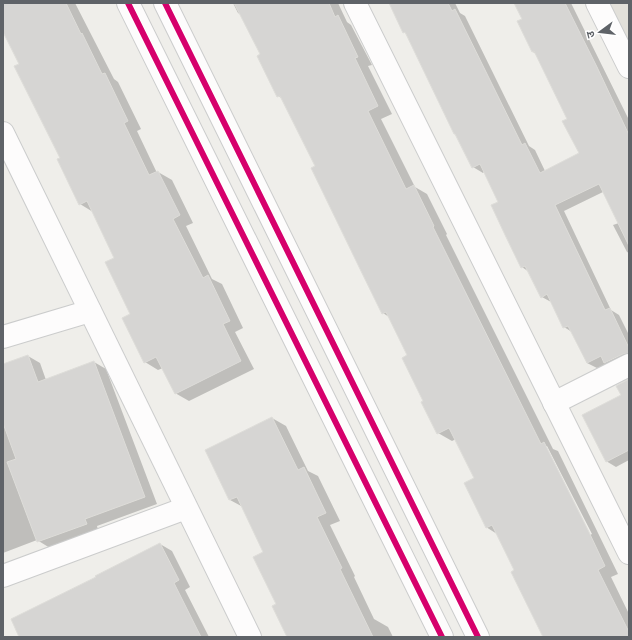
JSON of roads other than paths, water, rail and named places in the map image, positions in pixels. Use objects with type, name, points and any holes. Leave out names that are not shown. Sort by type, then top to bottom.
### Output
[{"type":"street","points":[[128,3],[442,637]]},
{"type":"street","points":[[165,3],[478,637]]},
{"type":"street","points":[[355,3],[629,552]]},
{"type":"street","points":[[597,3],[629,67]]},
{"type":"street","points":[[3,133],[250,637]]},
{"type":"street","points":[[3,337],[90,311]]},
{"type":"street","points":[[554,403],[629,364]]},
{"type":"street","points":[[3,576],[186,508]]}]
